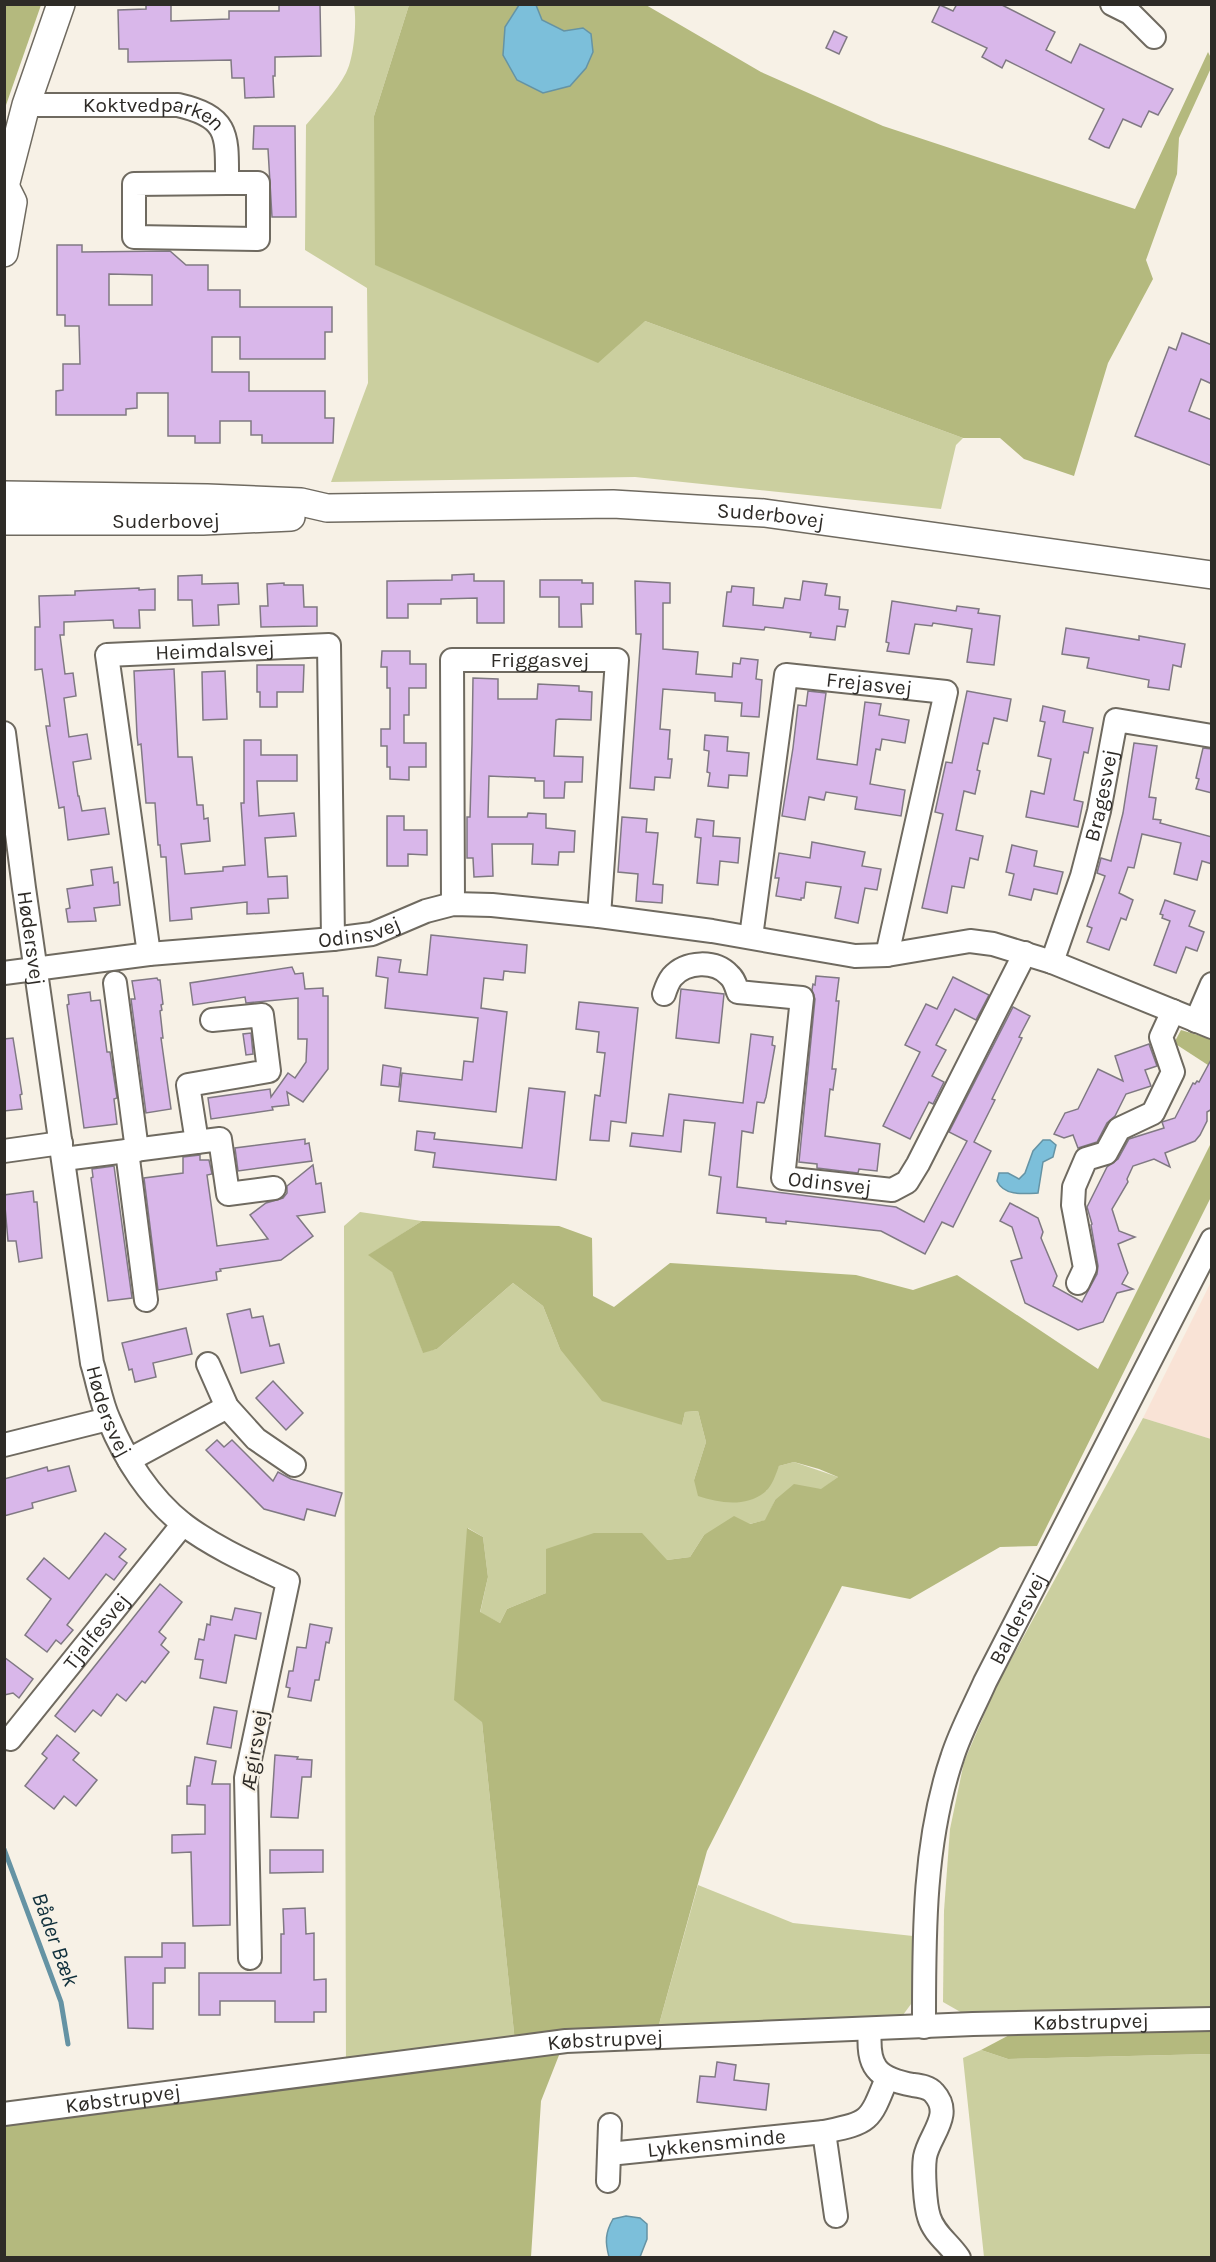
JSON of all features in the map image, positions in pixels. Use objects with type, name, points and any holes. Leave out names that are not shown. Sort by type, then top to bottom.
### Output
[{"type":"street","points":[[4,253],[13,202],[5,189],[26,105],[62,4]]},
{"type":"street","points":[[1112,4],[1130,13],[1154,37]]},
{"type":"street","name":"Koktvedparken","points":[[26,105],[177,105],[200,110],[219,123],[227,143],[227,183]]},
{"type":"street","points":[[227,183],[258,183],[258,239],[134,237],[134,184],[227,183]]},
{"type":"street","name":"Suderbovej","points":[[4,495],[219,498],[301,502],[327,508],[614,504],[764,513],[1212,575]]},
{"type":"street","name":"Suderbovej","points":[[4,521],[203,521],[300,516],[327,508]]},
{"type":"street","name":"Heimdalsvej","points":[[149,954],[107,655],[329,645],[333,939]]},
{"type":"street","name":"Friggasvej","points":[[453,904],[452,660],[617,660],[599,916]]},
{"type":"street","name":"Frejasvej","points":[[751,937],[786,675],[946,692],[887,955]]},
{"type":"street","name":"Bragesvej","points":[[1052,962],[1082,876],[1099,811],[1116,720],[1212,736]]},
{"type":"street","name":"Hødersvej","points":[[4,733],[92,1363],[108,1419],[129,1460],[148,1489],[183,1524],[235,1557],[288,1581]]},
{"type":"street","name":"Odinsvej","points":[[4,973],[149,954],[372,934],[426,911],[453,904],[492,905],[712,931],[855,956],[887,955],[970,941],[993,944],[1052,962],[1204,1024]]},
{"type":"street","points":[[664,994],[670,979],[678,971],[694,964],[707,965],[712,931]]},
{"type":"street","name":"Odinsvej","points":[[707,965],[721,968],[731,977],[738,992],[802,998],[783,1178],[892,1190],[907,1182],[918,1164],[1025,953]]},
{"type":"street","points":[[115,983],[146,1300]]},
{"type":"street","points":[[1204,1024],[1212,984]]},
{"type":"street","points":[[1078,1283],[1085,1268],[1073,1205],[1074,1187],[1086,1159],[1106,1153],[1119,1129],[1153,1113],[1173,1072],[1161,1037],[1173,1011]]},
{"type":"street","points":[[197,1142],[188,1085],[269,1071],[262,1015],[212,1020]]},
{"type":"street","points":[[4,1151],[132,1150],[220,1139],[228,1194],[274,1188]]},
{"type":"street","name":"Baldersvej","points":[[924,2027],[924,1912],[935,1826],[952,1757],[985,1682],[1212,1240]]},
{"type":"street","points":[[208,1364],[227,1407],[256,1439],[294,1465]]},
{"type":"street","points":[[129,1460],[227,1407]]},
{"type":"street","points":[[4,1445],[108,1419]]},
{"type":"street","name":"Tjalfesvej","points":[[10,1739],[183,1524]]},
{"type":"street","name":"Ægirsvej","points":[[250,1958],[246,1778],[288,1581]]},
{"type":"street","name":"Købstrupvej","points":[[4,2114],[566,2041],[924,2027],[1212,2019]]},
{"type":"street","points":[[870,2029],[868,2049],[872,2065],[887,2078],[926,2087],[934,2093],[941,2105],[940,2122],[926,2153],[924,2166],[929,2217],[938,2235],[959,2258]]},
{"type":"street","name":"Lykkensminde","points":[[609,2154],[824,2132],[858,2125],[869,2117],[887,2078]]},
{"type":"street","points":[[608,2181],[610,2125]]},
{"type":"street","points":[[824,2132],[836,2216]]},
{"type":"shaded area","points":[[1211,1282],[1211,1439],[1143,1418]]},
{"type":"green space","points":[[4,5],[41,5],[5,108]]},
{"type":"green space","points":[[354,5],[409,5],[374,116],[645,321],[963,438],[956,445],[941,509],[635,477],[331,482],[368,383],[367,288],[305,250],[306,125],[338,87],[349,66],[354,39]]},
{"type":"green space","points":[[409,5],[519,5],[505,27],[570,86],[587,63],[591,51],[591,34],[583,28],[564,32],[542,20],[536,5],[646,5],[761,72],[883,126],[1135,209],[1208,52],[1211,58],[1211,68],[1179,138],[1177,174],[1146,260],[1153,279],[1108,363],[1074,476],[1024,459],[1000,438],[963,438],[645,321],[598,363],[375,265],[374,116]]},
{"type":"green space","points":[[1181,1030],[1211,1039],[1211,1067],[1174,1043]]},
{"type":"green space","points":[[1211,1143],[1211,1197],[1037,1546],[1000,1547],[910,1599],[842,1586],[707,1851],[658,2028],[563,2045],[541,2101],[531,2257],[5,2257],[4,2122],[516,2052],[482,1722],[454,1700],[467,1528],[483,1537],[488,1577],[480,1612],[500,1623],[507,1609],[546,1593],[546,1549],[594,1533],[642,1533],[667,1560],[690,1557],[704,1535],[734,1516],[750,1524],[765,1520],[775,1500],[794,1484],[821,1489],[838,1477],[794,1462],[779,1466],[768,1489],[750,1500],[724,1502],[698,1496],[694,1480],[706,1442],[698,1411],[685,1412],[682,1425],[602,1401],[560,1349],[543,1306],[513,1283],[437,1349],[423,1353],[392,1272],[368,1255],[422,1221],[559,1226],[592,1238],[593,1296],[614,1307],[670,1263],[856,1275],[913,1290],[957,1275],[1098,1369]]},
{"type":"green space","points":[[360,1212],[422,1221],[369,1255],[392,1271],[423,1352],[437,1349],[513,1283],[543,1306],[560,1349],[682,1425],[685,1412],[698,1411],[706,1442],[694,1480],[766,1491],[779,1466],[794,1462],[838,1477],[821,1490],[775,1500],[766,1520],[704,1535],[690,1557],[667,1560],[546,1593],[507,1609],[500,1623],[480,1613],[488,1577],[483,1537],[468,1528],[482,1722],[516,2052],[346,2078],[344,1226]]},
{"type":"green space","points":[[1143,1418],[1211,1439],[1211,2010],[971,2018],[943,2002],[944,1911],[950,1829],[964,1762],[996,1687]]},
{"type":"green space","points":[[698,1885],[793,1923],[913,1936],[914,2000],[900,2019],[658,2028]]},
{"type":"green space","points":[[1211,2028],[1211,2054],[1008,2059],[981,2050],[1015,2032]]},
{"type":"green space","points":[[981,2050],[1008,2059],[1211,2054],[1211,2257],[984,2257],[963,2058]]},
{"type":"water","points":[[519,5],[536,5],[542,20],[564,31],[583,28],[591,34],[593,52],[586,68],[570,86],[543,93],[517,80],[503,55],[505,27]]},
{"type":"water","points":[[1043,1140],[1050,1140],[1056,1145],[1053,1157],[1043,1162],[1038,1193],[1014,1193],[1000,1186],[997,1181],[999,1173],[1008,1173],[1019,1179],[1025,1173],[1033,1151]]},
{"type":"water","points":[[626,2216],[640,2218],[647,2224],[647,2239],[640,2257],[609,2257],[606,2238],[610,2224],[613,2219]]},
{"type":"building","points":[[146,4],[171,4],[171,21],[229,19],[229,11],[279,11],[279,4],[320,4],[321,56],[275,57],[274,97],[245,98],[244,78],[232,78],[231,60],[128,62],[128,49],[119,49],[118,10],[146,9]]},
{"type":"building","points":[[957,4],[1000,4],[1055,32],[1046,50],[1071,63],[1080,44],[1173,89],[1158,115],[1149,111],[1141,127],[1123,119],[1109,148],[1105,147],[1089,139],[1104,109],[1006,60],[1002,68],[982,57],[987,48],[932,22],[940,5],[953,11]]},
{"type":"building","points":[[834,31],[847,37],[839,54],[826,48]]},
{"type":"building","points":[[254,126],[295,126],[296,217],[272,217],[268,149],[253,149]]},
{"type":"building","points":[[57,245],[82,245],[82,252],[170,251],[186,265],[208,265],[208,290],[240,290],[240,307],[332,307],[332,332],[325,332],[325,359],[240,359],[240,337],[212,337],[212,372],[249,372],[249,391],[325,391],[325,418],[334,418],[333,443],[262,443],[262,435],[251,435],[251,421],[220,421],[220,443],[195,443],[195,436],[168,436],[168,393],[137,393],[137,408],[126,409],[126,415],[56,415],[56,391],[63,390],[63,364],[80,364],[79,326],[65,326],[65,315],[57,315]],"holes":[[[109,274],[152,275],[152,305],[109,305]]]},
{"type":"building","points":[[1182,333],[1212,345],[1212,384],[1201,379],[1189,411],[1212,420],[1212,466],[1135,436],[1169,347],[1176,350]]},
{"type":"building","points":[[474,574],[474,581],[504,581],[504,623],[477,623],[477,598],[441,599],[441,604],[408,604],[408,618],[387,618],[387,581],[452,580],[452,575]]},
{"type":"building","points":[[202,575],[202,584],[238,583],[239,604],[218,605],[219,625],[193,626],[192,600],[178,600],[178,576]]},
{"type":"building","points":[[540,580],[582,580],[582,583],[593,583],[593,604],[581,604],[582,627],[559,627],[559,597],[540,597]]},
{"type":"building","points":[[635,581],[670,583],[670,603],[663,603],[663,649],[698,652],[696,674],[732,677],[733,663],[740,664],[741,658],[758,660],[756,679],[762,680],[759,717],[741,716],[742,703],[715,701],[715,693],[663,689],[660,729],[670,730],[668,759],[672,759],[670,778],[655,777],[654,790],[630,788],[641,634],[636,634]]},
{"type":"building","points":[[803,581],[827,584],[825,595],[840,597],[839,609],[848,610],[845,627],[837,626],[835,640],[810,637],[811,633],[765,627],[764,630],[723,626],[727,592],[731,592],[732,586],[754,588],[753,605],[783,608],[785,598],[800,600]]},
{"type":"building","points":[[284,583],[284,585],[303,585],[304,607],[317,607],[317,626],[261,627],[260,606],[268,606],[267,584]]},
{"type":"building","points":[[139,588],[139,590],[155,589],[155,610],[139,610],[140,628],[114,628],[113,620],[64,622],[64,635],[60,635],[65,674],[73,673],[76,696],[64,698],[69,737],[87,734],[91,759],[73,762],[78,796],[82,811],[105,808],[109,834],[68,840],[64,807],[59,808],[46,726],[50,726],[42,669],[35,670],[35,627],[40,627],[39,596],[75,595],[75,591]]},
{"type":"building","points":[[892,601],[956,611],[957,606],[979,609],[978,613],[1000,616],[994,665],[967,662],[972,629],[933,623],[932,626],[915,624],[909,654],[887,651],[889,643],[886,642]]},
{"type":"building","points":[[1066,628],[1139,640],[1139,636],[1185,644],[1181,667],[1173,665],[1169,690],[1148,687],[1149,680],[1087,668],[1089,658],[1062,654]]},
{"type":"building","points":[[382,651],[410,651],[410,664],[426,664],[426,688],[409,688],[409,715],[404,715],[404,743],[426,743],[426,767],[409,767],[409,780],[390,779],[390,767],[387,767],[387,746],[381,746],[381,729],[390,729],[390,688],[387,688],[387,667],[381,667]]},
{"type":"building","points":[[257,665],[304,665],[303,692],[277,692],[277,707],[260,707],[260,692],[257,692]]},
{"type":"building","points":[[174,669],[178,757],[192,757],[197,805],[203,805],[204,819],[208,818],[210,841],[181,844],[185,874],[223,871],[223,867],[245,865],[241,803],[244,803],[244,740],[261,740],[261,755],[297,755],[297,781],[257,781],[259,816],[294,813],[296,836],[265,838],[268,877],[287,876],[288,898],[268,899],[269,913],[247,914],[247,902],[191,908],[192,919],[170,921],[166,857],[161,857],[160,845],[158,845],[155,803],[146,803],[141,744],[138,745],[137,735],[134,671]]},
{"type":"building","points":[[225,671],[227,719],[203,720],[202,672]]},
{"type":"building","points":[[473,678],[498,679],[498,699],[537,699],[538,684],[579,686],[579,691],[592,692],[591,720],[556,720],[554,756],[583,757],[582,782],[565,782],[564,798],[544,798],[544,781],[535,781],[535,778],[489,776],[488,817],[527,817],[528,813],[546,814],[546,828],[575,831],[574,852],[559,852],[558,865],[532,864],[533,844],[492,844],[493,876],[474,877],[473,858],[467,858]]},
{"type":"building","points":[[808,691],[826,693],[817,759],[857,765],[865,702],[881,704],[879,715],[909,720],[905,743],[882,739],[880,750],[876,749],[870,784],[905,790],[901,816],[855,809],[857,797],[826,792],[824,800],[809,797],[805,820],[782,816],[798,705],[806,706]]},
{"type":"building","points":[[967,691],[1011,699],[1007,721],[994,718],[988,744],[983,743],[975,794],[964,791],[956,830],[983,836],[978,860],[970,858],[964,888],[952,886],[947,913],[922,908],[943,814],[935,812],[946,762],[952,763]]},
{"type":"building","points":[[1043,706],[1065,711],[1063,722],[1093,728],[1088,753],[1084,752],[1074,800],[1083,802],[1078,827],[1026,817],[1031,791],[1044,794],[1051,759],[1038,756],[1045,722],[1040,721]]},
{"type":"building","points":[[705,735],[728,737],[727,751],[749,753],[747,776],[729,775],[728,788],[708,786],[709,751],[704,750]]},
{"type":"building","points":[[1134,743],[1157,746],[1149,797],[1156,798],[1153,819],[1212,837],[1212,864],[1202,861],[1197,880],[1174,874],[1181,843],[1142,834],[1134,868],[1128,867],[1119,893],[1133,900],[1126,920],[1121,918],[1109,950],[1087,942],[1092,928],[1087,926],[1105,876],[1097,873],[1101,858],[1111,861],[1123,813]]},
{"type":"building","points":[[1203,748],[1212,749],[1212,793],[1196,789],[1199,779],[1196,778]]},
{"type":"building","points":[[387,816],[404,816],[404,830],[427,830],[427,855],[408,854],[408,866],[387,866]]},
{"type":"building","points":[[622,817],[647,819],[646,832],[658,833],[653,884],[663,885],[662,903],[636,901],[638,874],[618,872]]},
{"type":"building","points":[[697,819],[714,821],[713,836],[740,838],[738,863],[720,861],[718,885],[697,883],[701,838],[695,837]]},
{"type":"building","points":[[812,842],[865,852],[862,866],[881,869],[877,890],[865,888],[858,923],[835,918],[841,887],[806,882],[804,898],[801,900],[776,896],[779,878],[775,878],[779,853],[810,858]]},
{"type":"building","points":[[1012,845],[1037,851],[1034,866],[1063,872],[1057,894],[1034,889],[1031,900],[1009,895],[1014,874],[1006,872]]},
{"type":"building","points":[[112,867],[114,883],[118,882],[120,905],[94,908],[96,921],[68,922],[66,909],[70,908],[67,889],[93,885],[91,870]]},
{"type":"building","points":[[1165,900],[1195,911],[1189,926],[1204,932],[1197,951],[1186,947],[1176,973],[1154,965],[1170,921],[1162,918],[1163,915],[1160,914]]},
{"type":"building","points":[[431,935],[527,945],[525,973],[504,971],[503,980],[484,978],[481,1008],[507,1012],[496,1112],[399,1101],[402,1073],[462,1080],[464,1061],[473,1062],[478,1018],[385,1008],[388,978],[376,976],[378,957],[401,960],[399,972],[427,975]]},
{"type":"building","points":[[292,967],[295,974],[303,973],[305,989],[323,988],[323,996],[328,996],[328,1069],[303,1102],[287,1092],[289,1105],[272,1107],[273,1110],[211,1119],[208,1098],[270,1089],[271,1097],[288,1073],[295,1078],[306,1062],[307,1039],[298,1039],[298,998],[246,1003],[245,997],[193,1005],[190,983]]},
{"type":"building","points":[[816,976],[839,978],[832,1069],[836,1069],[833,1090],[830,1089],[825,1136],[880,1144],[877,1171],[859,1169],[858,1173],[817,1168],[817,1164],[799,1162],[815,999],[812,990]]},
{"type":"building","points":[[953,977],[989,995],[976,1020],[955,1009],[936,1045],[946,1050],[932,1076],[944,1082],[933,1104],[929,1102],[910,1139],[883,1126],[920,1052],[905,1045],[926,1004],[937,1009]]},
{"type":"building","points":[[157,978],[160,980],[163,1004],[160,1011],[163,1038],[161,1038],[171,1109],[146,1113],[131,999],[135,999],[132,981]]},
{"type":"building","points":[[681,989],[724,994],[719,1043],[676,1038]]},
{"type":"building","points":[[90,992],[91,1001],[100,1000],[107,1052],[110,1052],[117,1098],[114,1099],[117,1124],[84,1128],[67,1005],[69,1004],[68,995]]},
{"type":"building","points":[[579,1002],[638,1008],[626,1123],[611,1121],[609,1141],[590,1140],[595,1095],[600,1096],[605,1053],[597,1052],[599,1032],[576,1029]]},
{"type":"building","points":[[1013,1007],[1030,1016],[1019,1037],[1022,1038],[992,1099],[995,1100],[974,1142],[991,1151],[953,1227],[942,1222],[925,1254],[881,1231],[786,1221],[786,1224],[766,1222],[766,1218],[717,1213],[721,1177],[709,1175],[715,1123],[684,1120],[681,1152],[630,1146],[632,1133],[663,1136],[669,1094],[743,1103],[751,1034],[773,1037],[772,1045],[775,1046],[766,1097],[764,1103],[757,1102],[753,1133],[742,1131],[737,1187],[896,1207],[924,1222],[967,1141],[949,1132]]},
{"type":"building","points":[[251,1033],[253,1054],[246,1055],[243,1034]]},
{"type":"building","points":[[13,1038],[22,1094],[20,1095],[22,1109],[4,1111],[4,1039]]},
{"type":"building","points":[[1149,1044],[1157,1066],[1145,1070],[1151,1086],[1126,1094],[1115,1116],[1107,1123],[1097,1142],[1078,1148],[1073,1135],[1064,1138],[1054,1134],[1065,1113],[1078,1109],[1098,1069],[1123,1081],[1115,1056]]},
{"type":"building","points":[[1212,1058],[1212,1109],[1207,1112],[1207,1121],[1200,1135],[1195,1141],[1165,1153],[1170,1167],[1154,1159],[1133,1166],[1127,1179],[1128,1182],[1112,1209],[1119,1231],[1135,1237],[1118,1244],[1128,1273],[1122,1284],[1133,1289],[1117,1293],[1103,1322],[1078,1330],[1025,1303],[1011,1261],[1022,1258],[1012,1227],[1000,1221],[1010,1203],[1038,1218],[1043,1232],[1041,1238],[1057,1276],[1053,1286],[1082,1302],[1097,1274],[1098,1266],[1087,1207],[1107,1167],[1118,1159],[1129,1139],[1164,1128],[1162,1122],[1175,1118],[1193,1083],[1199,1082]]},
{"type":"building","points":[[383,1065],[401,1068],[399,1087],[381,1085]]},
{"type":"building","points":[[529,1088],[565,1092],[556,1180],[433,1167],[435,1153],[415,1150],[417,1131],[435,1133],[434,1139],[522,1148]]},
{"type":"building","points":[[305,1139],[305,1144],[309,1143],[312,1161],[238,1171],[235,1148]]},
{"type":"building","points":[[200,1155],[200,1160],[209,1160],[212,1174],[207,1175],[217,1246],[268,1239],[250,1215],[266,1203],[283,1198],[287,1193],[287,1186],[313,1165],[316,1184],[321,1183],[325,1212],[297,1216],[313,1236],[281,1260],[220,1269],[221,1271],[216,1272],[217,1280],[158,1290],[144,1178],[183,1173],[183,1157]]},
{"type":"building","points":[[114,1166],[132,1298],[108,1301],[91,1178],[93,1177],[92,1169]]},
{"type":"building","points":[[33,1191],[34,1202],[37,1202],[42,1258],[19,1262],[16,1241],[8,1241],[4,1195]]},
{"type":"building","points":[[250,1309],[252,1318],[263,1316],[270,1346],[279,1344],[284,1363],[241,1373],[227,1314]]},
{"type":"building","points":[[186,1328],[192,1354],[153,1363],[156,1377],[135,1382],[132,1369],[129,1370],[122,1343]]},
{"type":"building","points":[[273,1381],[303,1413],[286,1430],[256,1398]]},
{"type":"building","points":[[217,1440],[224,1447],[232,1440],[273,1481],[278,1472],[291,1479],[342,1493],[335,1516],[307,1509],[304,1520],[264,1509],[206,1450]]},
{"type":"building","points":[[69,1466],[76,1491],[32,1503],[33,1508],[4,1516],[4,1479],[47,1467],[48,1471]]},
{"type":"building","points":[[105,1533],[126,1549],[119,1557],[127,1563],[114,1580],[106,1574],[67,1625],[73,1630],[61,1644],[56,1640],[47,1652],[25,1635],[51,1599],[27,1579],[44,1558],[69,1579]]},
{"type":"building","points":[[160,1584],[182,1602],[159,1632],[166,1638],[161,1645],[169,1652],[145,1683],[142,1681],[126,1701],[117,1694],[101,1716],[93,1710],[75,1732],[55,1716]]},
{"type":"building","points":[[235,1608],[261,1613],[256,1639],[235,1635],[226,1683],[200,1678],[203,1660],[195,1659],[199,1639],[204,1640],[211,1616],[232,1620]]},
{"type":"building","points":[[310,1624],[332,1628],[329,1643],[326,1642],[319,1680],[315,1680],[311,1701],[288,1697],[290,1688],[286,1687],[289,1671],[293,1671],[297,1647],[306,1648]]},
{"type":"building","points":[[4,1657],[33,1679],[19,1698],[13,1693],[4,1695]]},
{"type":"building","points":[[214,1707],[237,1711],[231,1748],[207,1744]]},
{"type":"building","points":[[57,1735],[79,1753],[73,1760],[97,1780],[76,1806],[64,1796],[54,1809],[25,1786],[47,1758],[42,1754]]},
{"type":"building","points":[[275,1755],[312,1760],[311,1777],[302,1777],[298,1818],[271,1817]]},
{"type":"building","points":[[195,1757],[216,1761],[212,1784],[230,1784],[230,1925],[193,1926],[191,1852],[172,1853],[172,1835],[205,1834],[205,1805],[187,1804],[187,1786],[190,1786]]},
{"type":"building","points":[[270,1850],[323,1850],[323,1872],[270,1873]]},
{"type":"building","points":[[305,1908],[306,1934],[314,1933],[314,1980],[326,1979],[326,2012],[314,2012],[314,2022],[275,2022],[275,2001],[220,2001],[220,2015],[199,2015],[199,1973],[281,1973],[283,1909]]},
{"type":"building","points":[[162,1943],[185,1943],[185,1968],[165,1968],[165,1983],[153,1983],[153,2029],[128,2028],[125,1957],[162,1957]]},
{"type":"building","points":[[717,2062],[736,2065],[734,2080],[769,2084],[766,2110],[697,2102],[700,2076],[715,2077]]},
{"type":"waterway","name":"Båder Bæk","points":[[4,1849],[61,2002],[68,2044]]}]
